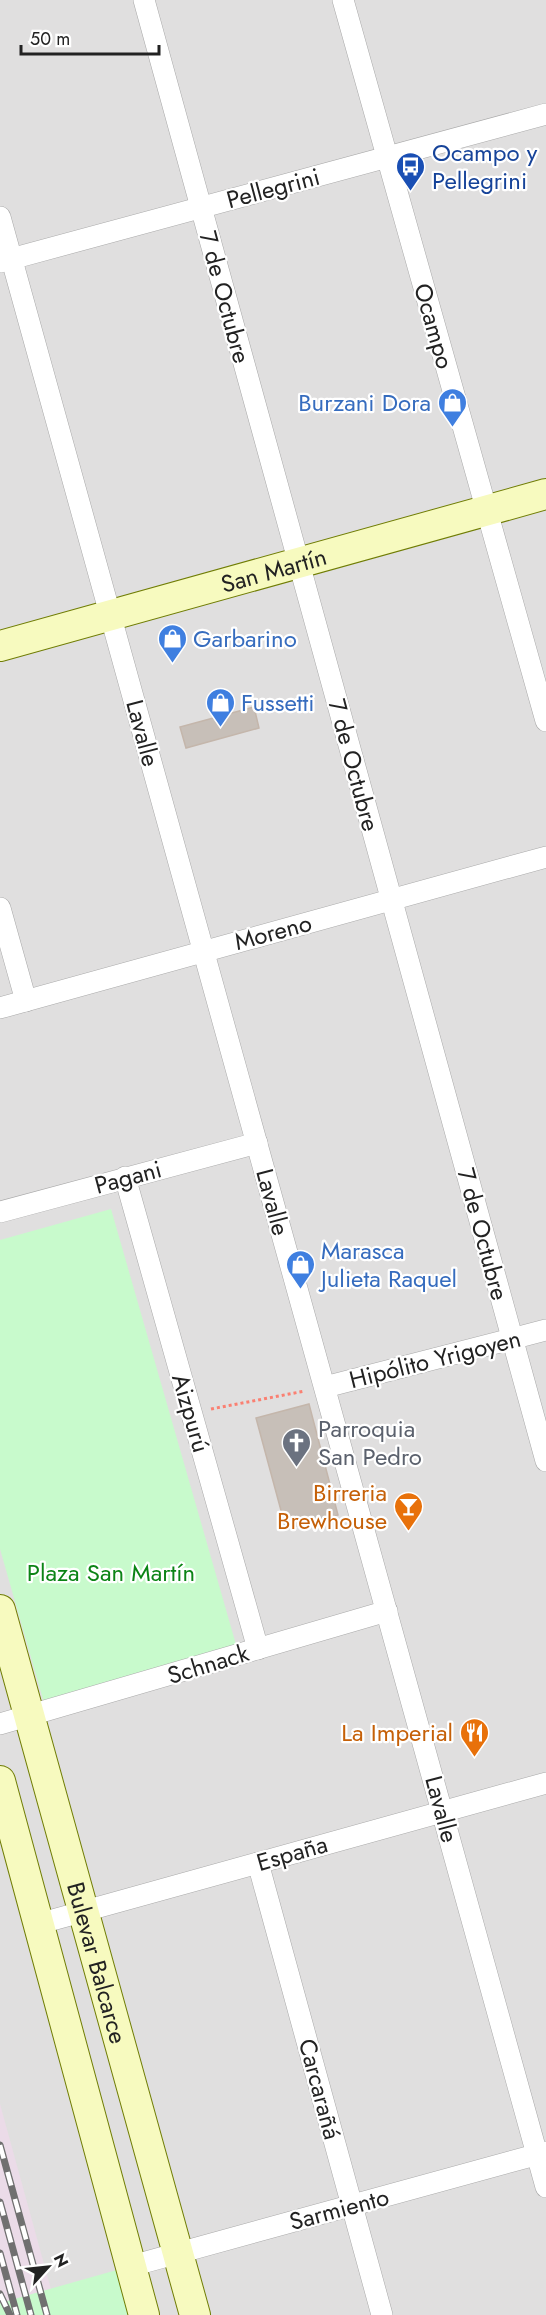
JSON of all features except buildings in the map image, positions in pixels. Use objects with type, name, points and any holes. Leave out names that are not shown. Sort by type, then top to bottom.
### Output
[{"type":"main road","name":"San Martín","points":[[0,646],[546,494]]},
{"type":"main road","name":"Bulevar Balcarce","points":[[0,1610],[195,2315]]},
{"type":"main road","name":"Bulevar Balcarce","points":[[0,1781],[144,2315]]},
{"type":"street","name":"7 de Octubre","points":[[144,0],[546,1461]]},
{"type":"street","name":"Ocampo","points":[[343,0],[546,721]]},
{"type":"street","name":"Pellegrini","points":[[6,260],[546,114]]},
{"type":"street","name":"Lavalle","points":[[0,217],[6,260],[110,615],[442,1812],[542,2153],[546,2187]]},
{"type":"street","name":"Moreno","points":[[0,1008],[546,857]]},
{"type":"street","points":[[0,908],[26,1001]]},
{"type":"street","name":"Pagani","points":[[0,1212],[257,1143]]},
{"type":"street","name":"Aizpurú","points":[[125,1177],[258,1649]]},
{"type":"street","name":"Hipólito Yrigoyen","points":[[325,1387],[546,1330]]},
{"type":"street","name":"Schnack","points":[[0,1724],[387,1611]]},
{"type":"street","name":"España","points":[[38,1924],[546,1783]]},
{"type":"street","name":"Carcarañá","points":[[258,1863],[382,2315]]},
{"type":"street","name":"Sarmiento","points":[[131,2266],[542,2153]]},
{"type":"path","points":[[191,1412],[325,1387]]},
{"type":"shaded area","points":[[0,0],[546,0],[546,2315],[0,2315]]},
{"type":"shaded area","points":[[0,2104],[58,2315],[0,2315]]},
{"type":"green space","name":"Plaza San Martín","points":[[111,1209],[237,1648],[44,1703],[0,1549],[0,1240]]},
{"type":"green space","points":[[131,2266],[144,2315],[0,2315],[0,2303]]},
{"type":"railway","points":[[0,2145],[47,2315]]},
{"type":"railway","points":[[0,2202],[31,2315]]},
{"type":"railway","points":[[0,2253],[17,2315]]},
{"type":"railway","points":[[0,2294],[10,2315]]},
{"type":"place","name":"Ocampo y Pellegrini","points":[[411,192]]},
{"type":"place","name":"Burzani Dora","points":[[452,428]]},
{"type":"place","name":"Garbarino","points":[[172,664]]},
{"type":"place","name":"Fussetti","points":[[220,728]]},
{"type":"place","name":"Marasca Julieta Raquel","points":[[300,1290]]},
{"type":"place","name":"Parroquia San Pedro","points":[[297,1468]]},
{"type":"place","name":"Birreria Brewhouse","points":[[408,1532]]},
{"type":"place","name":"La Imperial","points":[[474,1758]]}]
